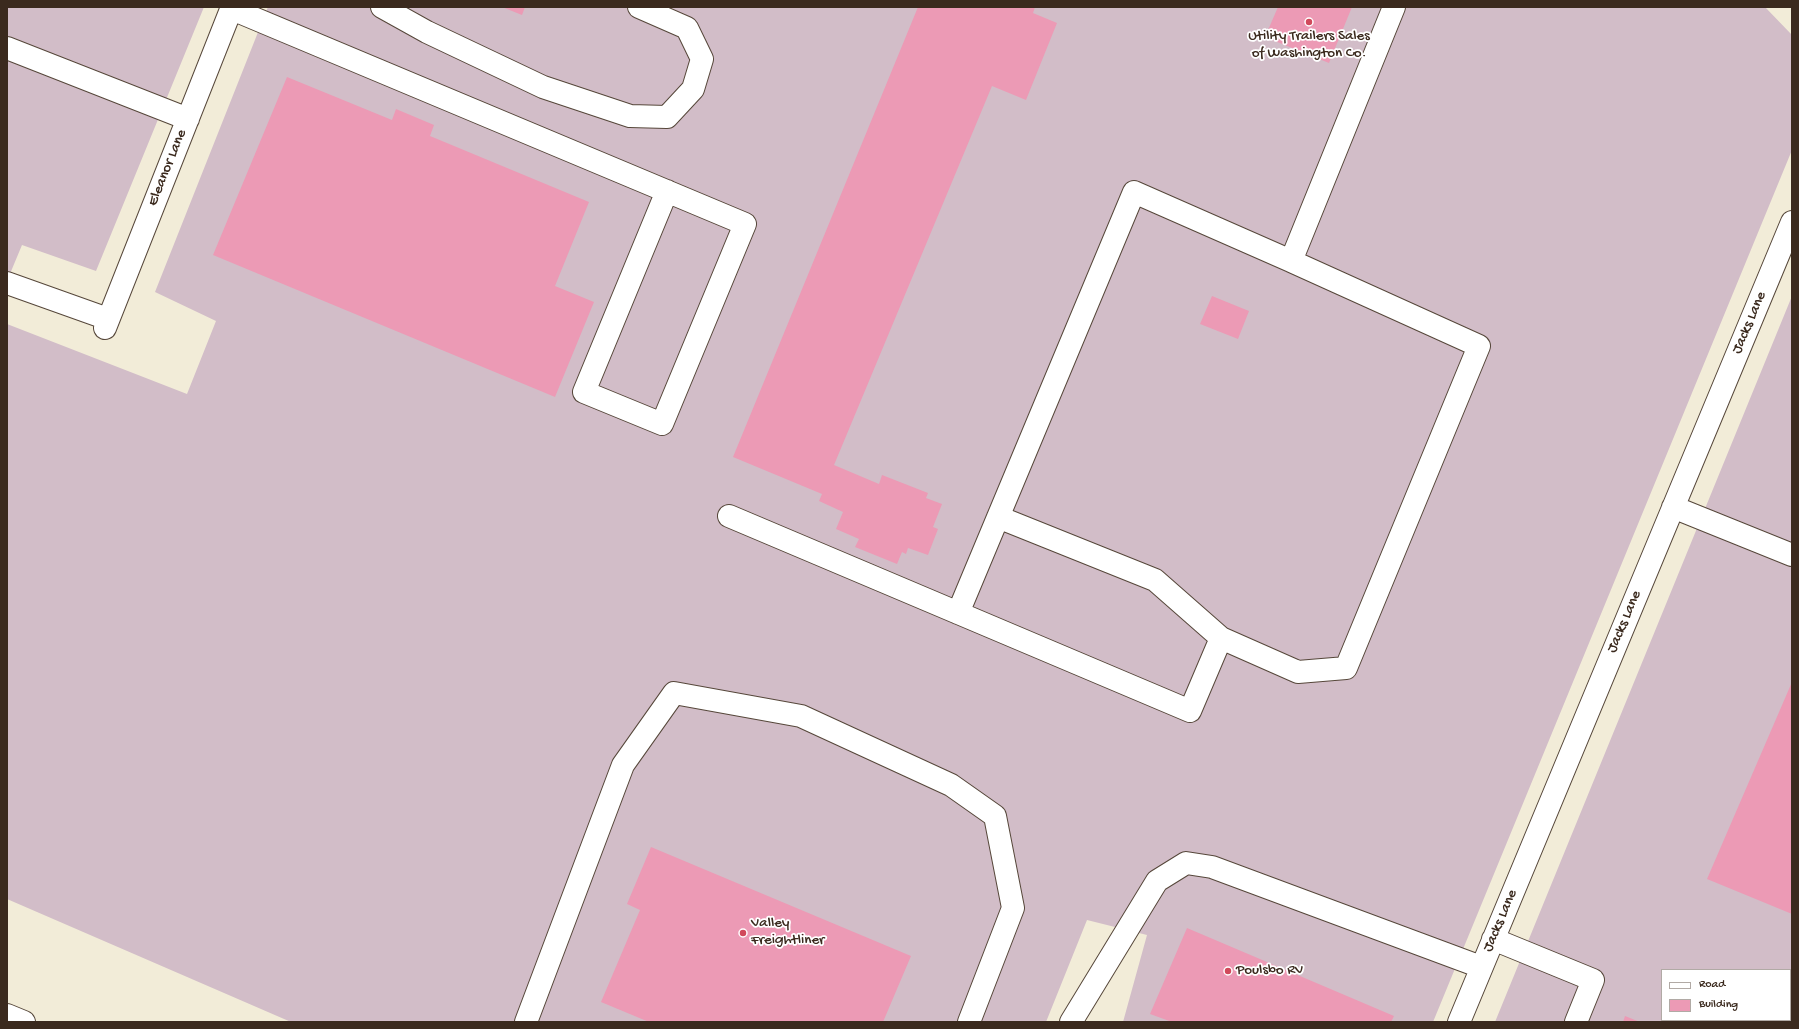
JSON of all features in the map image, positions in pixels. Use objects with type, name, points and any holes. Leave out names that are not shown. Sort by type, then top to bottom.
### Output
[{"type":"main road","points":[[382,7],[427,32],[544,87],[630,116],[667,117],[693,89],[702,59],[687,28],[639,7]]},
{"type":"main road","points":[[1291,261],[1394,7]]},
{"type":"main road","points":[[232,8],[667,191],[745,224],[662,424],[584,392],[667,191]]},
{"type":"main road","name":"Eleanor Lane","points":[[7,283],[106,324],[232,8]]},
{"type":"main road","points":[[7,48],[188,119]]},
{"type":"main road","points":[[958,613],[998,517],[1134,192],[1479,346],[1346,668],[1298,672],[1221,638],[1155,580],[998,517]]},
{"type":"main road","name":"Jacks Lane","points":[[1458,1022],[1792,222]]},
{"type":"main road","points":[[1673,507],[1792,555]]},
{"type":"main road","points":[[729,516],[1190,710],[1221,638]]},
{"type":"main road","points":[[526,1022],[623,765],[674,693],[801,716],[951,785],[995,816],[1013,908],[971,1021]]},
{"type":"main road","points":[[1071,1022],[1157,881],[1186,863],[1212,867],[1481,967]]},
{"type":"main road","points":[[1494,938],[1593,980],[1576,1022]]},
{"type":"main road","points":[[7,1015],[24,1022]]},
{"type":"shaded area","points":[[7,7],[204,7],[96,271],[22,245],[7,281]]},
{"type":"shaded area","points":[[268,7],[1765,7],[1792,35],[1792,150],[1433,1022],[1123,1022],[1147,935],[1087,920],[1046,1022],[291,1022],[7,899],[7,324],[187,394],[216,321],[155,292]]},
{"type":"shaded area","points":[[1792,296],[1792,1022],[1495,1022]]},
{"type":"building","points":[[502,7],[525,7],[522,15]]},
{"type":"building","points":[[918,7],[1035,7],[1033,13],[1057,23],[1026,100],[992,86],[834,465],[879,484],[882,475],[928,493],[926,498],[942,504],[933,527],[938,529],[928,555],[908,548],[906,554],[902,552],[897,564],[855,547],[859,539],[836,529],[843,512],[819,501],[822,494],[733,457]]},
{"type":"building","name":"Utility Trailers Sales of Washington Co.","points":[[1278,7],[1352,7],[1329,63],[1265,37]]},
{"type":"building","points":[[287,77],[392,120],[396,109],[434,125],[430,136],[589,202],[555,286],[594,302],[555,397],[213,255]]},
{"type":"building","points":[[1212,296],[1249,311],[1238,339],[1200,324]]},
{"type":"building","points":[[1792,682],[1792,914],[1707,879]]},
{"type":"building","name":"Valley Freightliner","points":[[651,847],[911,956],[883,1022],[649,1022],[601,1002],[640,910],[627,904]]},
{"type":"building","name":"Poulsbo RV","points":[[1187,928],[1394,1016],[1391,1022],[1172,1022],[1150,1014]]},
{"type":"building","points":[[1625,1016],[1640,1022],[1623,1022]]},
{"type":"place","name":"Utility Trailers Sales of Washington Co.","points":[[1309,22]]},
{"type":"place","name":"Valley Freightliner","points":[[743,933]]},
{"type":"place","name":"Poulsbo RV","points":[[1228,971]]}]
